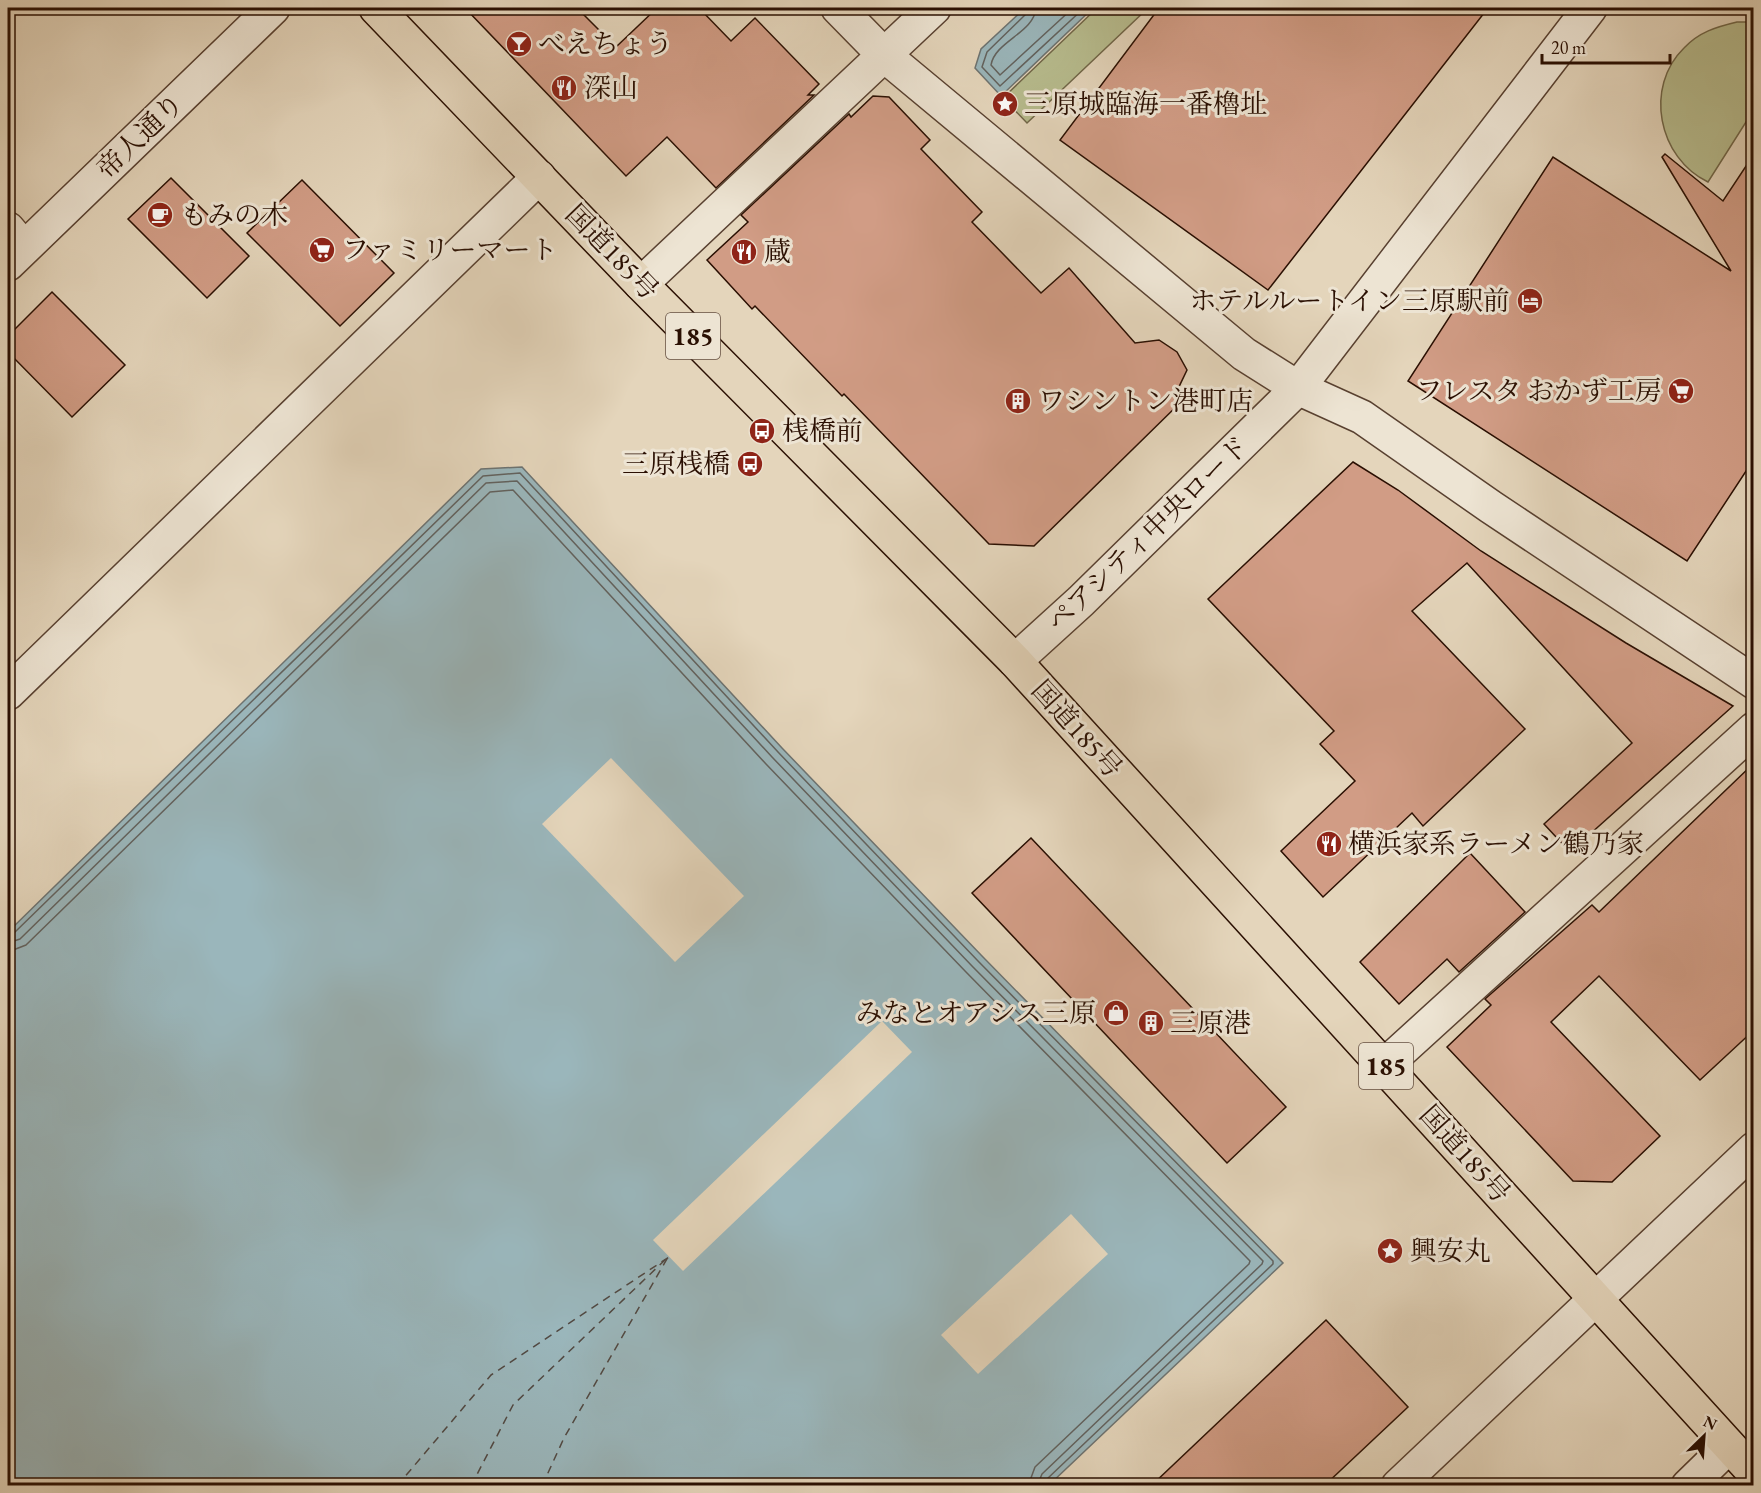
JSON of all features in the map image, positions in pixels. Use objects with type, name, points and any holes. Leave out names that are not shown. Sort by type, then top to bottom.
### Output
[{"type":"highway","name":"国道185号","points":[[376,8],[641,284],[1015,661],[1754,1473]]},
{"type":"street","name":"帝人通り","points":[[13,247],[273,8]]},
{"type":"street","points":[[838,8],[884,55],[1244,354],[1298,388],[1362,417],[1491,507],[1754,682]]},
{"type":"street","points":[[641,284],[934,8]]},
{"type":"street","name":"ペアシティ中央ロード","points":[[1015,661],[1081,602],[1298,388],[1590,8]]},
{"type":"street","points":[[8,693],[539,177]]},
{"type":"street","points":[[1385,1065],[1754,729]]},
{"type":"street","points":[[1398,1485],[1754,1149]]},
{"type":"street","points":[[1688,1485],[1729,1446]]},
{"type":"green space","points":[[1097,8],[1148,8],[1027,123],[1003,98]]},
{"type":"green space","points":[[1737,22],[1753,22],[1753,111],[1708,182],[1691,171],[1678,156],[1668,139],[1662,121],[1661,101],[1664,82],[1671,64],[1690,42],[1708,31]]},
{"type":"water","points":[[1025,8],[1093,8],[1001,96],[975,68],[981,49]]},
{"type":"water","points":[[522,467],[782,748],[1283,1263],[1049,1485],[8,1486],[8,932],[481,469]]},
{"type":"pier","points":[[611,758],[744,896],[675,962],[542,824]]},
{"type":"pier","points":[[882,1021],[912,1052],[683,1271],[653,1240]]},
{"type":"pier","points":[[1071,1214],[1108,1254],[978,1374],[941,1335]]},
{"type":"building","points":[[465,8],[577,8],[616,47],[657,8],[699,8],[731,41],[755,18],[819,84],[808,95],[814,95],[716,188],[667,137],[626,176]]},
{"type":"building","points":[[1159,8],[1488,8],[1268,290],[1060,140]]},
{"type":"building","points":[[873,96],[889,97],[930,140],[921,149],[982,212],[972,222],[1041,293],[1069,268],[1135,343],[1159,340],[1177,352],[1187,370],[1177,391],[1184,399],[1034,546],[989,544],[844,394],[842,396],[755,306],[752,309],[707,260],[748,222],[741,215],[849,114],[851,117]]},
{"type":"building","points":[[1665,154],[1723,201],[1754,154],[1754,459],[1687,561],[1408,381],[1553,157],[1731,271],[1662,157]]},
{"type":"building","points":[[171,178],[249,256],[207,298],[128,219]]},
{"type":"building","points":[[302,180],[394,273],[340,326],[247,233]]},
{"type":"building","points":[[52,292],[125,365],[72,417],[8,352],[8,336]]},
{"type":"building","points":[[1353,462],[1398,490],[1481,551],[1626,643],[1733,706],[1570,852],[1544,824],[1632,743],[1467,563],[1412,611],[1525,729],[1423,826],[1412,813],[1323,897],[1281,851],[1355,781],[1320,744],[1334,731],[1208,599]]},
{"type":"building","points":[[1754,763],[1754,1030],[1700,1080],[1599,976],[1551,1022],[1660,1136],[1612,1182],[1573,1181],[1447,1047],[1491,1005],[1485,999],[1592,905],[1599,912]]},
{"type":"building","name":"三原港","points":[[1031,838],[1286,1107],[1227,1163],[972,893]]},
{"type":"building","points":[[1470,853],[1525,912],[1459,972],[1447,959],[1399,1004],[1360,962]]},
{"type":"building","points":[[1326,1320],[1408,1407],[1325,1485],[1152,1485]]},
{"type":"ferry route","points":[[542,1486],[564,1438],[668,1257]]},
{"type":"ferry route","points":[[397,1486],[491,1375],[669,1257]]},
{"type":"ferry route","points":[[471,1486],[513,1405],[666,1259]]},
{"type":"place","name":"べえちょう","points":[[519,44]]},
{"type":"place","name":"深山","points":[[564,88]]},
{"type":"place","name":"三原城臨海一番櫓址","points":[[1005,104]]},
{"type":"place","name":"もみの木","points":[[160,215]]},
{"type":"place","name":"ファミリーマート","points":[[322,250]]},
{"type":"place","name":"蔵","points":[[744,252]]},
{"type":"place","name":"ホテルルートイン三原駅前","points":[[1530,301]]},
{"type":"place","name":"フレスタ おかず工房","points":[[1681,391]]},
{"type":"place","name":"ワシントン港町店","points":[[1018,401]]},
{"type":"place","name":"桟橋前","points":[[762,431]]},
{"type":"place","name":"三原桟橋","points":[[750,464]]},
{"type":"place","name":"横浜家系ラーメン鶴乃家","points":[[1329,844]]},
{"type":"place","name":"みなとオアシス三原","points":[[1116,1013]]},
{"type":"place","name":"三原港","points":[[1151,1023]]},
{"type":"place","name":"興安丸","points":[[1390,1251]]}]
